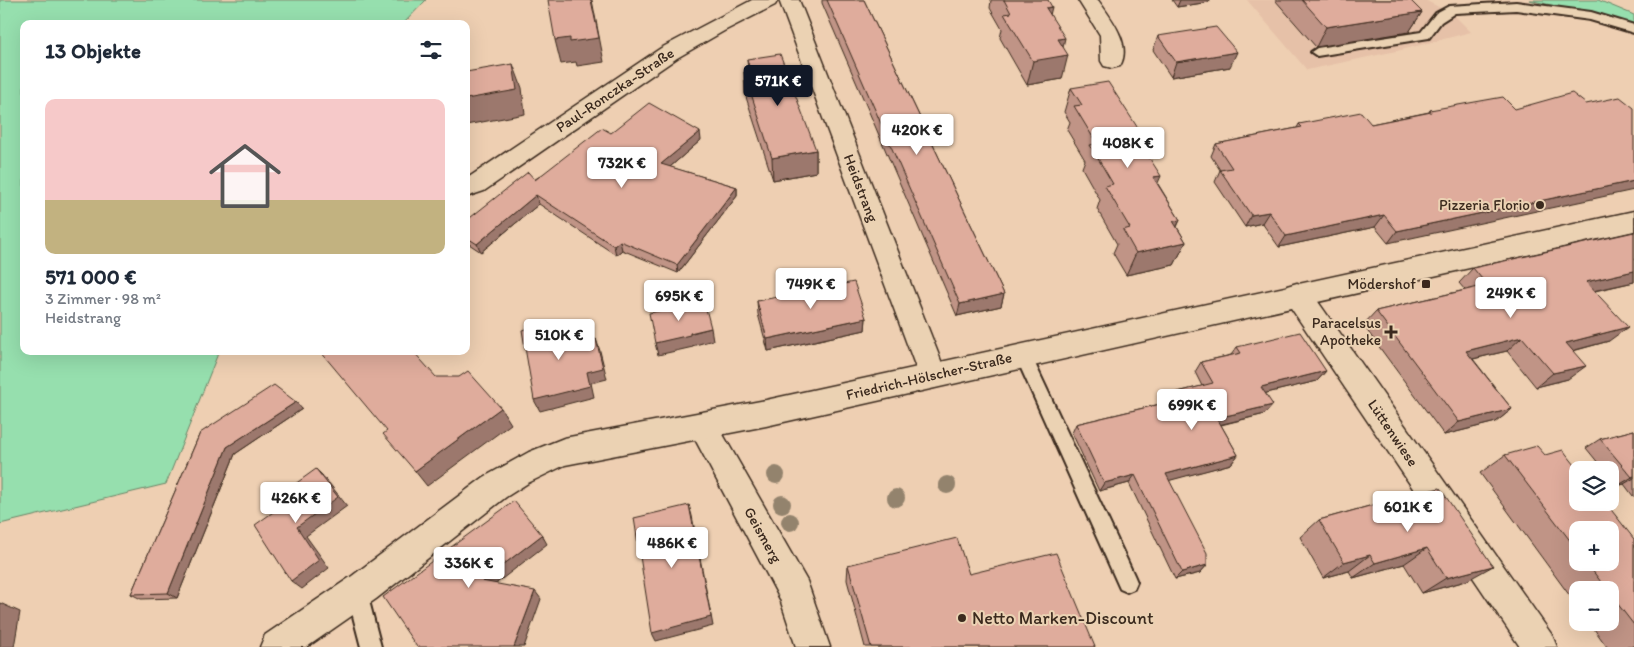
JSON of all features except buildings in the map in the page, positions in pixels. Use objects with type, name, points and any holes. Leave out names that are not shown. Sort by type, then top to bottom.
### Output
[{"type":"street","name":"Paul-Ronczka-Straße","points":[[470,187],[669,53],[716,26],[768,0]]},
{"type":"street","name":"Heidstrang","points":[[790,0],[932,376]]},
{"type":"street","points":[[1088,0],[1111,35],[1112,61]]},
{"type":"street","name":"Friedrich-Hölscher-Straße","points":[[277,647],[357,593],[503,480],[544,459],[564,452],[703,426],[1634,221]]},
{"type":"street","name":"Lüttenwiese","points":[[1298,294],[1540,647]]},
{"type":"street","name":"Geismerg","points":[[703,426],[795,593],[813,647]]},
{"type":"lane","points":[[1316,52],[1425,35],[1437,19],[1446,11],[1453,9],[1516,6],[1591,16],[1634,29]]},
{"type":"lane","points":[[1024,355],[1127,582]]},
{"type":"lane","points":[[357,593],[371,647]]},
{"type":"shaded area","points":[[1247,0],[1425,0],[1454,15],[1471,32],[1401,50],[1307,70]]},
{"type":"green space","points":[[0,0],[426,0],[407,20],[20,20],[20,355],[217,355],[166,484],[0,524]]},
{"type":"green space","points":[[1529,0],[1598,0],[1634,15],[1634,24]]},
{"type":"place","name":"Pizzeria Florio","points":[[1540,205]]},
{"type":"place","name":"Mödershof","points":[[1426,284]]},
{"type":"place","name":"Paracelsus Apotheke","points":[[1391,332]]},
{"type":"place","name":"Netto Marken-Discount","points":[[962,618]]}]
